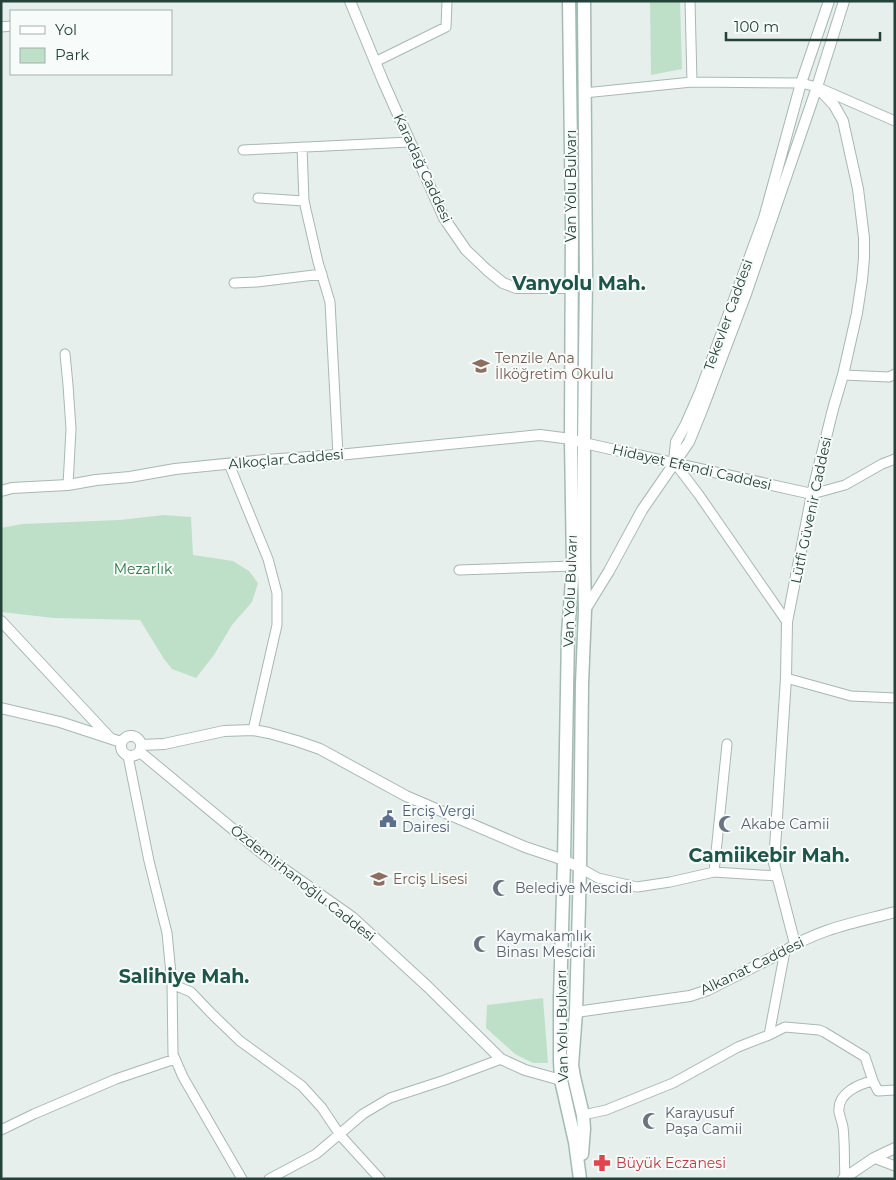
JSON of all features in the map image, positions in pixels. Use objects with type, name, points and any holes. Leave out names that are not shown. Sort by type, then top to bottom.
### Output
[{"type":"main road","name":"Van Yolu Bulvarı","points":[[569,1],[573,566],[568,634],[560,1062],[561,1080],[576,1142],[580,1179]]},
{"type":"main road","points":[[580,1179],[584,1129],[583,1115],[572,1065],[576,1012],[585,610],[584,443],[586,277],[584,1]]},
{"type":"street","name":"Karadağ Caddesi","points":[[350,1],[444,218],[466,250],[503,283],[516,288],[571,288]]},
{"type":"street","points":[[375,62],[446,27],[447,1]]},
{"type":"street","points":[[690,1],[692,82]]},
{"type":"street","name":"Tekevler Caddesi","points":[[585,610],[609,571],[642,510],[674,462],[676,442],[700,392],[764,218],[801,83],[829,1]]},
{"type":"street","points":[[787,622],[674,462],[688,442],[702,410],[746,294],[817,87],[844,1]]},
{"type":"street","points":[[584,93],[692,82],[801,83],[817,87],[895,121]]},
{"type":"street","name":"Lütfi Güvenir Caddesi","points":[[795,944],[774,863],[786,678],[787,622],[812,494],[832,409],[843,375],[862,280],[864,258],[862,214],[843,121],[834,105],[817,87]]},
{"type":"street","points":[[243,150],[410,142]]},
{"type":"street","points":[[302,147],[304,201],[330,302],[338,455]]},
{"type":"street","points":[[258,198],[304,201]]},
{"type":"street","points":[[234,283],[322,274]]},
{"type":"street","points":[[65,354],[71,429],[68,486]]},
{"type":"street","points":[[843,375],[889,377],[895,374]]},
{"type":"street","name":"Alkoçlar Caddesi","points":[[1,491],[12,488],[68,486],[96,480],[130,477],[176,469],[265,460],[338,455],[540,435],[571,439]]},
{"type":"street","name":"Hidayet Efendi Caddesi","points":[[571,439],[812,494]]},
{"type":"street","points":[[812,494],[845,485],[882,464],[895,459]]},
{"type":"street","points":[[229,464],[268,559],[277,593],[277,625],[253,730]]},
{"type":"street","points":[[458,570],[573,566]]},
{"type":"street","points":[[1,621],[110,738]]},
{"type":"street","points":[[786,678],[851,696],[895,698]]},
{"type":"street","points":[[1,708],[60,722],[121,742]]},
{"type":"street","points":[[140,749],[139,739],[132,736],[126,737],[121,742],[122,752],[128,756],[134,756],[140,749],[224,731],[253,730],[269,733],[320,749],[406,796],[525,847],[564,860],[598,878],[637,887],[714,872],[777,876]]},
{"type":"street","points":[[714,872],[727,744]]},
{"type":"street","name":"Özdemirhanoğlu Caddesi","points":[[140,749],[264,854],[352,917],[428,986],[501,1059],[525,1070],[561,1080]]},
{"type":"street","points":[[128,756],[149,861],[167,933],[172,984],[173,1054],[182,1077],[242,1179]]},
{"type":"street","name":"Alkanat Caddesi","points":[[576,1012],[690,996],[708,990],[785,951],[795,944],[823,932],[895,912]]},
{"type":"street","points":[[769,1035],[785,951]]},
{"type":"street","points":[[172,984],[191,992],[240,1041],[302,1086],[322,1108],[340,1135],[380,1179]]},
{"type":"street","points":[[583,1115],[606,1110],[673,1083],[738,1047],[785,1027],[819,1030],[860,1053],[865,1057],[878,1091],[895,1090]]},
{"type":"street","points":[[1,1130],[116,1078],[175,1059]]},
{"type":"street","points":[[269,1179],[316,1154],[363,1114],[390,1098],[501,1059]]},
{"type":"street","points":[[844,1178],[843,1126],[839,1105],[842,1099],[856,1086],[873,1081]]},
{"type":"street","points":[[844,1178],[874,1158],[895,1148]]},
{"type":"street","points":[[874,1158],[895,1166]]},
{"type":"green space","points":[[650,1],[680,1],[682,69],[651,75]]},
{"type":"green space","name":"Mezarlık","points":[[164,515],[191,517],[193,555],[233,561],[249,571],[258,583],[252,602],[232,625],[214,655],[196,678],[172,669],[140,620],[54,618],[1,612],[1,528],[22,524],[120,520]]},
{"type":"green space","points":[[543,998],[548,1063],[533,1063],[515,1054],[486,1028],[487,1005]]},
{"type":"place","name":"Tenzile Ana İlköğretim Okulu","points":[[481,366]]},
{"type":"place","name":"Erciş Vergi Dairesi","points":[[388,819]]},
{"type":"place","name":"Akabe Camii","points":[[727,824]]},
{"type":"place","name":"Erciş Lisesi","points":[[379,879]]},
{"type":"place","name":"Belediye Mescidi","points":[[501,888]]},
{"type":"place","name":"Kaymakamlık Binası Mescidi","points":[[482,944]]},
{"type":"place","name":"Karayusuf Paşa Camii","points":[[651,1121]]},
{"type":"place","name":"Büyük Eczanesi","points":[[602,1163]]},
{"type":"district","name":"Vanyolu Mah.","points":[[579,283]]},
{"type":"district","name":"Camiikebir Mah.","points":[[769,855]]},
{"type":"district","name":"Salihiye Mah.","points":[[184,976]]}]
